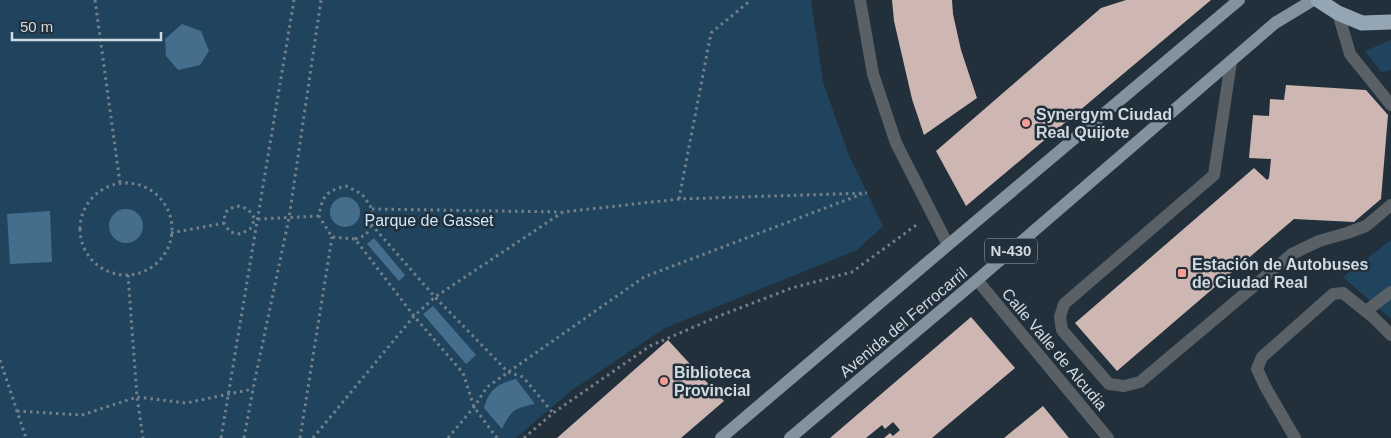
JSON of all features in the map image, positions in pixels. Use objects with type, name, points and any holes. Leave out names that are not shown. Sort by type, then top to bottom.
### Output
[{"type":"highway","points":[[1318,0],[1338,13],[1362,23],[1391,22]]},
{"type":"main road","name":"Avenida del Ferrocarril","points":[[721,438],[1239,0]]},
{"type":"main road","name":"Avenida del Ferrocarril","points":[[790,438],[1276,24],[1312,0]]},
{"type":"street","points":[[860,0],[873,74],[896,143],[948,245]]},
{"type":"street","points":[[1338,13],[1350,54],[1391,105]]},
{"type":"street","points":[[1231,62],[1214,175],[1064,304],[1060,317],[1062,330],[1109,384],[1124,386],[1140,382],[1292,254],[1319,241],[1347,234],[1366,226],[1391,205]]},
{"type":"street","name":"Calle Valle de Alcudia","points":[[977,280],[1108,438]]},
{"type":"street","points":[[1366,311],[1391,292]]},
{"type":"street","points":[[1295,438],[1266,388],[1258,369],[1262,357],[1333,294],[1343,293],[1366,311],[1391,335]]},
{"type":"path","points":[[95,0],[120,183]]},
{"type":"path","points":[[221,438],[294,0]]},
{"type":"path","points":[[244,438],[289,218],[321,0]]},
{"type":"path","points":[[679,199],[710,33],[751,0]]},
{"type":"path","points":[[120,183],[133,184],[146,188],[157,195],[166,206],[172,233],[169,245],[162,257],[152,266],[141,272],[128,275],[105,270],[87,255],[81,241],[80,225],[84,210],[92,197],[105,188],[120,183]]},
{"type":"path","points":[[300,438],[332,237],[319,216],[321,204],[326,194],[346,186],[362,194],[372,209],[371,224],[366,235],[355,240],[332,237]]},
{"type":"path","points":[[372,209],[563,212],[679,199],[867,193],[644,278],[487,387],[474,407],[448,438]]},
{"type":"path","points":[[237,206],[245,207],[256,219],[250,229],[240,234],[230,232],[224,223],[225,213],[237,206]]},
{"type":"path","points":[[313,438],[414,316],[435,297],[563,212]]},
{"type":"path","points":[[524,438],[553,413],[650,346],[719,316],[792,288],[852,272],[932,214]]},
{"type":"path","points":[[256,219],[319,216]]},
{"type":"path","points":[[172,233],[224,223]]},
{"type":"path","points":[[371,224],[435,297],[508,372],[523,377],[553,413]]},
{"type":"path","points":[[355,240],[414,316],[463,373],[474,407],[497,438]]},
{"type":"path","points":[[128,275],[137,397],[143,438]]},
{"type":"path","points":[[0,360],[26,438]]},
{"type":"path","points":[[17,411],[82,415],[137,397],[186,403],[253,388]]},
{"type":"green space","name":"Parque de Gasset","points":[[0,0],[811,0],[823,82],[848,153],[883,226],[857,250],[665,328],[572,390],[516,438],[0,438]]},
{"type":"green space","points":[[1391,40],[1391,70],[1381,72],[1365,51]]},
{"type":"green space","points":[[1391,240],[1391,319],[1343,277]]},
{"type":"shaded area","points":[[182,24],[201,31],[209,51],[200,65],[178,70],[166,56],[165,39]]},
{"type":"shaded area","points":[[345,197],[351,198],[359,206],[359,218],[351,226],[345,227],[339,226],[331,218],[330,212],[331,206],[339,198]]},
{"type":"shaded area","points":[[126,209],[138,214],[143,226],[138,238],[126,243],[114,238],[109,226],[114,214]]},
{"type":"shaded area","points":[[50,211],[52,262],[10,264],[7,214]]},
{"type":"shaded area","points":[[374,238],[405,275],[399,281],[367,244]]},
{"type":"shaded area","points":[[433,306],[476,355],[466,364],[423,314]]},
{"type":"shaded area","points":[[516,379],[535,404],[514,411],[502,429],[484,408],[495,388]]},
{"type":"building","points":[[892,0],[952,0],[961,50],[977,98],[924,135],[912,99],[894,21]]},
{"type":"building","points":[[1126,0],[1211,0],[966,206],[936,151],[1101,8]]},
{"type":"building","name":"Estación de Autobuses de Ciudad Real","points":[[1286,85],[1366,90],[1388,115],[1381,199],[1354,222],[1294,219],[1117,371],[1075,323],[1254,168],[1267,180],[1269,178],[1271,159],[1249,158],[1253,115],[1269,116],[1270,99],[1284,100]]},
{"type":"building","points":[[971,317],[1015,368],[932,438],[884,438],[890,433],[893,436],[900,430],[893,422],[885,429],[882,425],[866,438],[830,438]]},
{"type":"building","name":"Biblioteca Provincial","points":[[668,340],[724,401],[681,438],[557,438]]},
{"type":"building","points":[[1043,406],[1069,438],[1004,438]]},
{"type":"place","name":"Synergym Ciudad Real Quijote","points":[[1026,123]]},
{"type":"place","name":"Estación de Autobuses de Ciudad Real","points":[[1182,273]]},
{"type":"place","name":"Biblioteca Provincial","points":[[664,381]]}]
